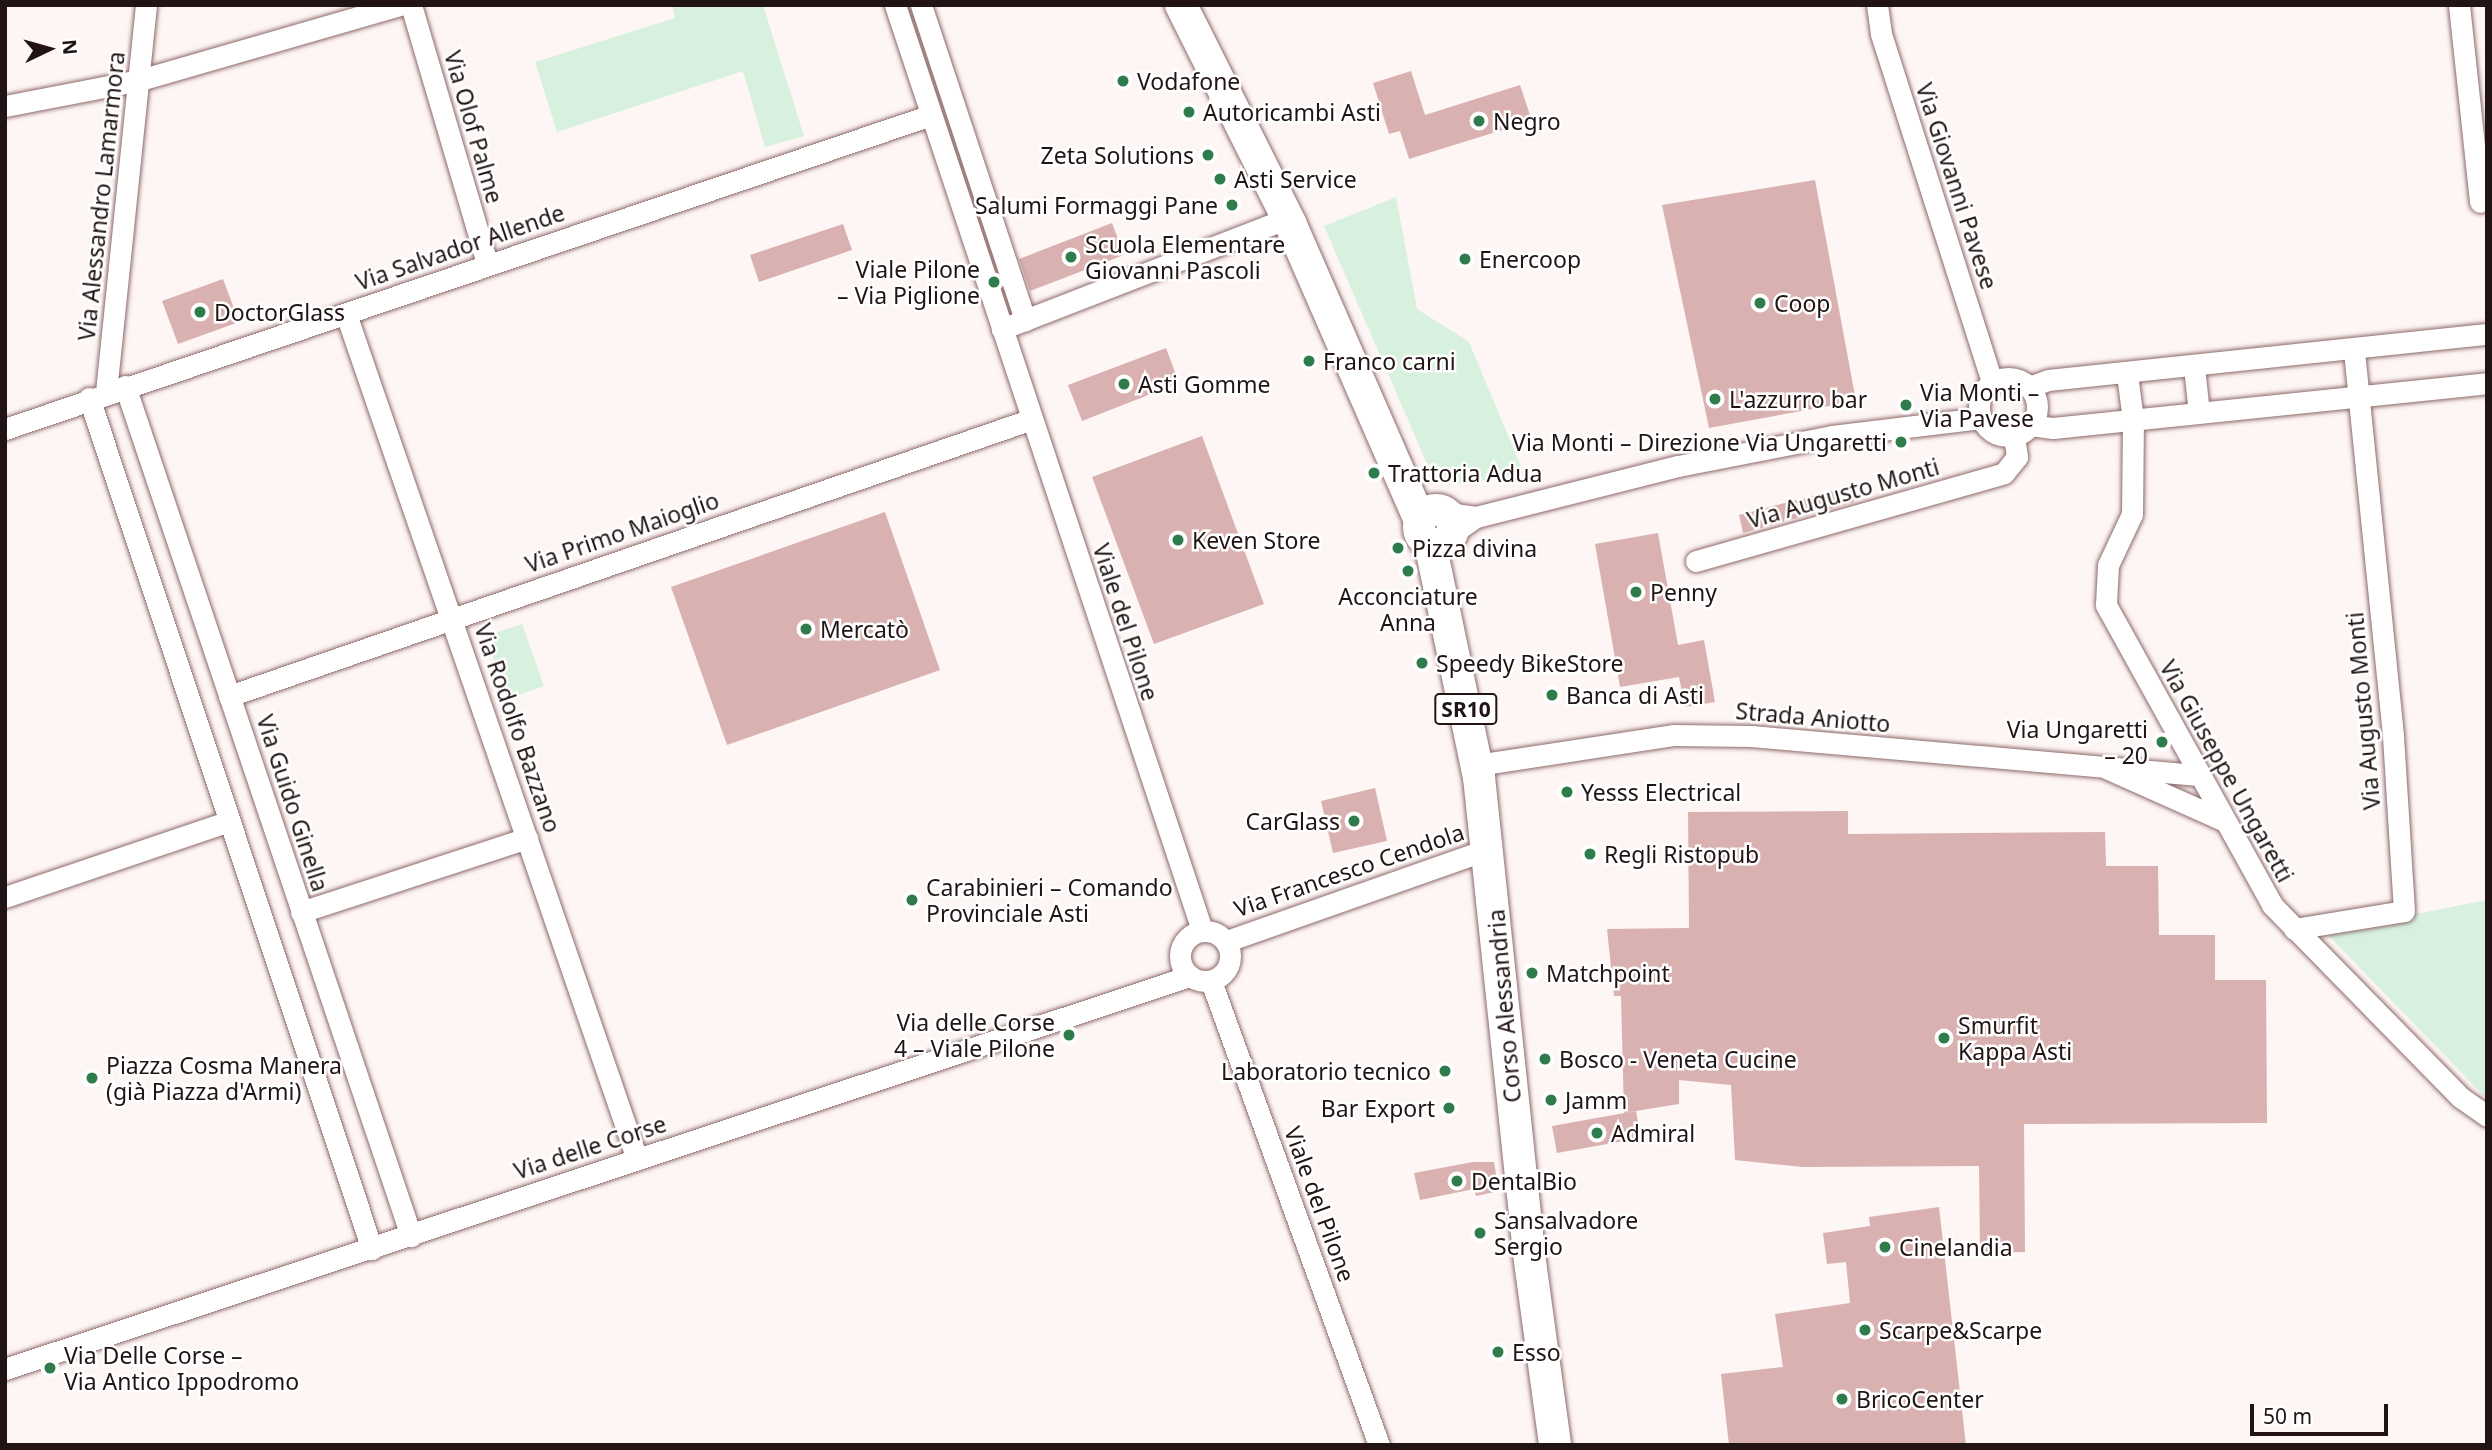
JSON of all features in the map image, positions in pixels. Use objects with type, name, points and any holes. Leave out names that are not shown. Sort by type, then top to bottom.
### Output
[{"type":"main road","points":[[1181,5],[1288,218],[1406,484],[1444,531]]},
{"type":"main road","name":"Corso Alessandria","points":[[1444,531],[1488,849],[1525,1220],[1555,1445]]},
{"type":"street","name":"Via Alessandro Lamarmora","points":[[107,392],[146,5]]},
{"type":"street","points":[[5,106],[140,80],[400,5]]},
{"type":"street","name":"Via Olof Palme","points":[[411,5],[487,264]]},
{"type":"street","name":"Viale del Pilone","points":[[895,5],[1202,930],[1187,938],[1180,953],[1200,978],[1379,1445]]},
{"type":"street","points":[[921,5],[1025,320]]},
{"type":"street","name":"Via Giovanni Pavese","points":[[1877,5],[1881,34],[1992,382]]},
{"type":"street","points":[[2459,5],[2480,202]]},
{"type":"street","name":"Via Salvador Allende","points":[[5,429],[107,392],[346,314],[932,115]]},
{"type":"street","points":[[1002,329],[1288,218]]},
{"type":"street","name":"Via Rodolfo Bazzano","points":[[346,314],[453,618],[637,1159]]},
{"type":"street","points":[[2487,334],[2194,367],[2048,380],[2029,387],[2008,377],[1992,382],[1979,402],[1981,418],[1998,435],[2022,430],[2487,383]]},
{"type":"street","name":"Via Augusto Monti","points":[[2294,929],[2404,911],[2354,349]]},
{"type":"street","points":[[2194,367],[2199,414]]},
{"type":"street","name":"Via Giuseppe Ungaretti","points":[[2127,374],[2133,420],[2132,514],[2108,565],[2106,605],[2272,905],[2459,1097],[2487,1116]]},
{"type":"street","name":"Via Augusto Monti","points":[[1696,561],[2004,473],[2017,457],[2022,430],[2037,406],[2029,387]]},
{"type":"street","points":[[107,392],[230,821],[372,1249]]},
{"type":"street","name":"Via Guido Ginella","points":[[107,392],[229,696],[411,1236]]},
{"type":"street","name":"Via Augusto Monti","points":[[1444,531],[1700,461],[1832,436],[1981,418]]},
{"type":"street","name":"Via Primo Maioglio","points":[[229,696],[1032,419]]},
{"type":"street","name":"Strada Aniotto","points":[[1477,765],[1673,735],[1751,736],[2198,775]]},
{"type":"street","name":"Strada Aniotto","points":[[2104,766],[2223,820]]},
{"type":"street","points":[[5,897],[230,821]]},
{"type":"street","points":[[301,912],[527,838]]},
{"type":"street","name":"Via Francesco Cendola","points":[[1227,941],[1488,849]]},
{"type":"street","points":[[1200,978],[1229,965],[1227,941],[1202,930]]},
{"type":"street","name":"Via delle Corse","points":[[5,1369],[637,1159],[1200,978]]},
{"type":"green space","points":[[672,5],[763,5],[804,136],[765,147],[743,71],[557,132],[535,62],[675,18]]},
{"type":"green space","points":[[1396,197],[1417,309],[1469,342],[1524,474],[1459,484],[1428,466],[1324,226]]},
{"type":"green space","points":[[522,624],[544,686],[507,699],[486,636]]},
{"type":"green space","points":[[2487,900],[2487,1099],[2325,932]]},
{"type":"building","name":"Negro","points":[[1411,71],[1425,115],[1520,85],[1532,121],[1409,159],[1400,131],[1389,134],[1373,83]]},
{"type":"building","name":"Coop","points":[[1815,180],[1856,401],[1709,428],[1662,205]]},
{"type":"building","name":"Scuola Elementare Giovanni Pascoli","points":[[1112,223],[1124,255],[1030,291],[1019,259]]},
{"type":"building","points":[[843,224],[852,250],[759,282],[750,255]]},
{"type":"building","name":"DoctorGlass","points":[[223,279],[239,322],[178,344],[162,301]]},
{"type":"building","name":"Asti Gomme","points":[[1166,348],[1179,383],[1082,421],[1068,385]]},
{"type":"building","name":"Keven Store","points":[[1202,436],[1264,604],[1154,644],[1092,477]]},
{"type":"building","points":[[1850,486],[1854,502],[1743,533],[1739,515]]},
{"type":"building","name":"Mercatò","points":[[885,512],[940,670],[727,745],[671,587]]},
{"type":"building","name":"Penny","points":[[1658,533],[1678,645],[1704,640],[1715,702],[1685,707],[1679,677],[1620,687],[1595,544]]},
{"type":"building","name":"CarGlass","points":[[1375,788],[1387,841],[1333,853],[1321,801]]},
{"type":"building","name":"Smurfit Kappa Asti","points":[[1848,811],[1848,834],[2105,832],[2106,866],[2158,866],[2159,935],[2215,935],[2215,980],[2266,980],[2267,1123],[2024,1124],[2025,1252],[1980,1253],[1979,1166],[1803,1167],[1735,1160],[1731,1085],[1679,1080],[1679,1104],[1624,1113],[1621,996],[1614,996],[1607,929],[1689,928],[1688,812]]},
{"type":"building","name":"Admiral","points":[[1636,1111],[1641,1138],[1557,1153],[1552,1126]]},
{"type":"building","name":"DentalBio","points":[[1473,1162],[1494,1162],[1499,1191],[1476,1196],[1474,1189],[1420,1200],[1414,1173]]},
{"type":"building","points":[[1939,1207],[1966,1445],[1729,1445],[1721,1374],[1783,1367],[1775,1314],[1850,1303],[1846,1262],[1827,1264],[1823,1233],[1870,1226],[1869,1217]]},
{"type":"place","name":"Vodafone","points":[[1123,81]]},
{"type":"place","name":"Autoricambi Asti","points":[[1189,112]]},
{"type":"place","name":"Negro","points":[[1479,121]]},
{"type":"place","name":"Zeta Solutions","points":[[1208,155]]},
{"type":"place","name":"Asti Service","points":[[1220,179]]},
{"type":"place","name":"Salumi Formaggi Pane","points":[[1232,205]]},
{"type":"place","name":"Scuola Elementare Giovanni Pascoli","points":[[1071,257]]},
{"type":"place","name":"Enercoop","points":[[1465,259]]},
{"type":"place","name":"Viale Pilone – Via Piglione","points":[[994,282]]},
{"type":"place","name":"Coop","points":[[1760,303]]},
{"type":"place","name":"DoctorGlass","points":[[200,312]]},
{"type":"place","name":"Franco carni","points":[[1309,361]]},
{"type":"place","name":"Asti Gomme","points":[[1124,384]]},
{"type":"place","name":"L'azzurro bar","points":[[1715,399]]},
{"type":"place","name":"Via Monti – Via Pavese","points":[[1906,405]]},
{"type":"place","name":"Via Monti – Direzione Via Ungaretti","points":[[1901,442]]},
{"type":"place","name":"Trattoria Adua","points":[[1374,473]]},
{"type":"place","name":"Keven Store","points":[[1178,540]]},
{"type":"place","name":"Pizza divina","points":[[1398,548]]},
{"type":"place","name":"Acconciature Anna","points":[[1408,571]]},
{"type":"place","name":"Penny","points":[[1636,592]]},
{"type":"place","name":"Mercatò","points":[[806,629]]},
{"type":"place","name":"Speedy BikeStore","points":[[1422,663]]},
{"type":"place","name":"Banca di Asti","points":[[1552,695]]},
{"type":"place","name":"Via Ungaretti – 20","points":[[2162,742]]},
{"type":"place","name":"Yesss Electrical","points":[[1567,792]]},
{"type":"place","name":"CarGlass","points":[[1354,821]]},
{"type":"place","name":"Regli Ristopub","points":[[1590,854]]},
{"type":"place","name":"Carabinieri – Comando Provinciale Asti","points":[[912,900]]},
{"type":"place","name":"Matchpoint","points":[[1532,973]]},
{"type":"place","name":"Via delle Corse 4 – Viale Pilone","points":[[1069,1035]]},
{"type":"place","name":"Smurfit Kappa Asti","points":[[1944,1038]]},
{"type":"place","name":"Bosco - Veneta Cucine","points":[[1545,1059]]},
{"type":"place","name":"Laboratorio tecnico","points":[[1445,1071]]},
{"type":"place","name":"Piazza Cosma Manera (già Piazza d'Armi)","points":[[92,1078]]},
{"type":"place","name":"Jamm","points":[[1551,1100]]},
{"type":"place","name":"Bar Export","points":[[1449,1108]]},
{"type":"place","name":"Admiral","points":[[1597,1133]]},
{"type":"place","name":"DentalBio","points":[[1457,1181]]},
{"type":"place","name":"Sansalvadore Sergio","points":[[1480,1233]]},
{"type":"place","name":"Cinelandia","points":[[1885,1247]]},
{"type":"place","name":"Scarpe&Scarpe","points":[[1865,1330]]},
{"type":"place","name":"Esso","points":[[1498,1352]]},
{"type":"place","name":"Via Delle Corse – Via Antico Ippodromo","points":[[50,1368]]},
{"type":"place","name":"BricoCenter","points":[[1842,1399]]}]
